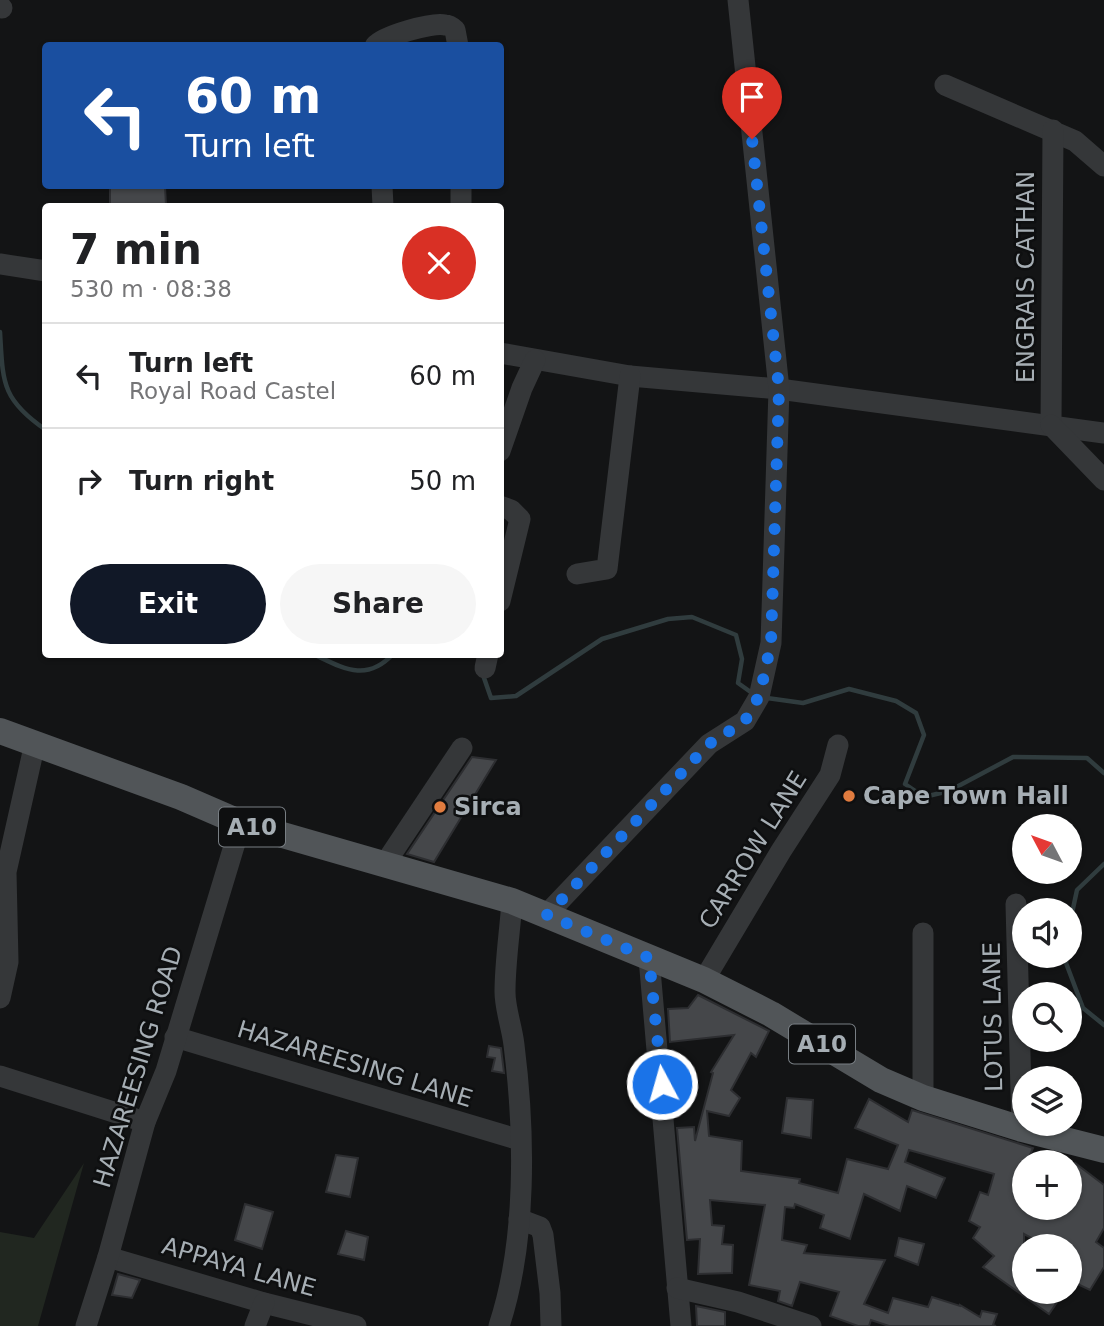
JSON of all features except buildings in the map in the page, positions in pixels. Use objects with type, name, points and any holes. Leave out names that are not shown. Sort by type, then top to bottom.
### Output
[{"type":"main road","name":"A10","points":[[0,731],[181,797],[241,823],[512,901],[704,979],[771,1014],[881,1080],[923,1098],[1012,1126]]},
{"type":"main road","name":"A10","points":[[1049,1136],[1104,1150]]},
{"type":"street","points":[[547,915],[709,744],[745,721],[754,708],[771,643],[779,389],[738,0]]},
{"type":"street","points":[[378,42],[389,36],[442,24],[455,30],[457,42]]},
{"type":"street","points":[[945,85],[1075,141],[1104,166]]},
{"type":"street","name":"ENGRAIS CATHAN","points":[[1051,425],[1053,130]]},
{"type":"street","points":[[0,264],[42,270]]},
{"type":"street","points":[[504,355],[630,376],[779,389],[1104,433]]},
{"type":"street","points":[[504,440],[535,360]]},
{"type":"street","points":[[577,574],[607,569],[630,376]]},
{"type":"street","points":[[1051,425],[1104,480]]},
{"type":"street","points":[[504,507],[520,519],[504,585]]},
{"type":"street","points":[[0,998],[8,962],[4,926],[6,872],[35,743]]},
{"type":"street","name":"CARROW LANE","points":[[704,979],[830,775],[838,745]]},
{"type":"street","points":[[384,864],[462,748]]},
{"type":"street","name":"HAZAREESING ROAD","points":[[86,1326],[145,1122],[166,1071],[241,823]]},
{"type":"street","points":[[499,1326],[506,1305],[519,1219],[520,1140],[514,1044],[505,995],[512,901]]},
{"type":"street","points":[[923,933],[923,1098]]},
{"type":"street","points":[[649,958],[681,1326]]},
{"type":"street","name":"LOTUS LANE","points":[[1018,968],[1020,1066]]},
{"type":"street","name":"HAZAREESING LANE","points":[[175,1037],[520,1140]]},
{"type":"street","points":[[0,1076],[145,1122]]},
{"type":"street","points":[[519,1219],[540,1227],[543,1235],[551,1326]]},
{"type":"street","name":"APPAYA LANE","points":[[108,1257],[264,1303],[356,1326]]},
{"type":"street","points":[[677,1287],[738,1302],[811,1326]]},
{"type":"street","points":[[255,1326],[264,1303]]},
{"type":"shaded area","points":[[84,1163],[38,1326],[0,1326],[0,1232],[34,1238]]},
{"type":"waterway","points":[[0,332],[7,388],[20,409],[42,427]]},
{"type":"waterway","points":[[483,675],[491,698],[516,696],[602,639],[668,619],[692,617],[736,635],[742,659],[738,683],[752,693]]},
{"type":"waterway","points":[[321,658],[354,670],[373,668],[389,658]]},
{"type":"waterway","points":[[767,698],[803,703],[849,689],[896,701],[916,713],[924,735],[905,784],[924,797],[949,791],[1013,757],[1087,758],[1104,773]]},
{"type":"waterway","points":[[1075,898],[1077,890],[1104,864]]},
{"type":"waterway","points":[[1068,968],[1083,1008],[1104,1025]]},
{"type":"place","name":"Cape Town Hall","points":[[849,796]]},
{"type":"place","name":"Sirca","points":[[440,807]]},
{"type":"route","points":[[662,1084],[649,958],[547,915],[709,744],[745,721],[760,694],[771,643],[779,389],[752,139]]}]
